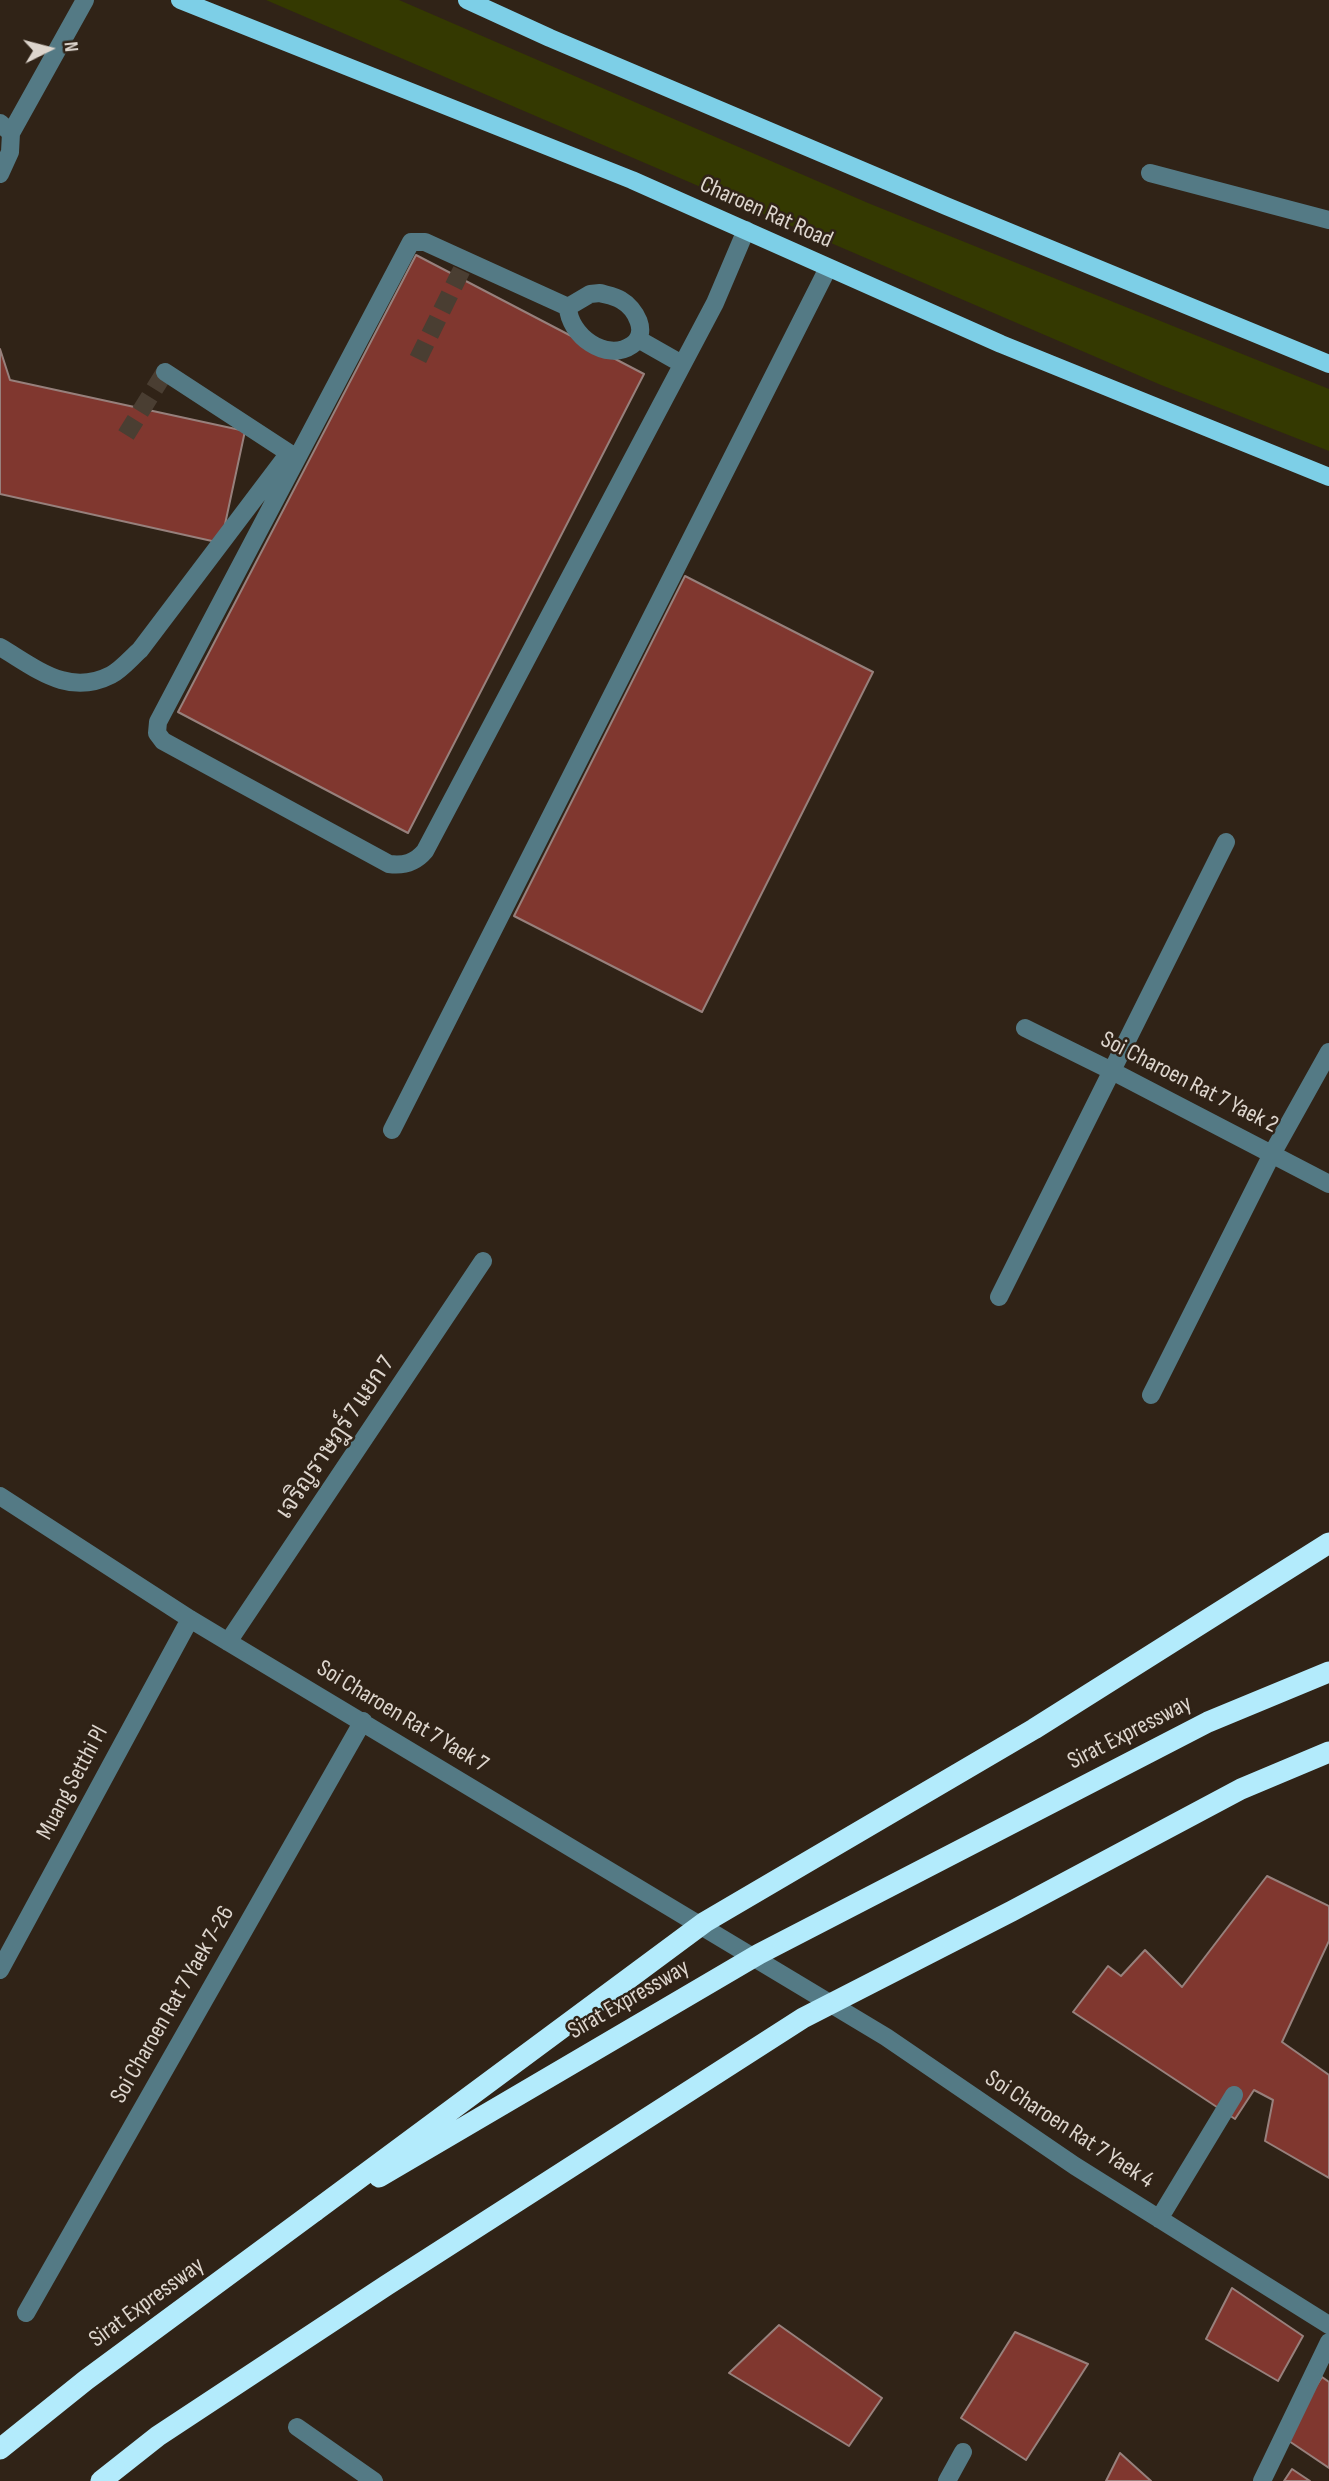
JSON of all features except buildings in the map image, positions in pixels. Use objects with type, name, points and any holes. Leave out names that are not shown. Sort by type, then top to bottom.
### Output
[{"type":"highway","points":[[315,2211],[705,1922],[1034,1729],[1329,1544]]},
{"type":"highway","name":"Sirat Expressway","points":[[0,2449],[86,2380],[315,2211],[401,2166],[759,1954],[1208,1722],[1329,1672]]},
{"type":"highway","points":[[101,2481],[158,2436],[803,2018],[1012,1911],[1241,1788],[1329,1752]]},
{"type":"main road","name":"Charoen Rat Road","points":[[180,0],[632,180],[1001,344],[1329,477]]},
{"type":"main road","points":[[467,0],[550,38],[959,211],[1329,364]]},
{"type":"street","points":[[0,174],[10,152],[6,128],[85,0]]},
{"type":"street","points":[[1150,173],[1329,220]]},
{"type":"street","points":[[568,307],[425,242],[411,242],[158,722],[157,733],[163,741],[389,864],[399,866],[418,859],[425,851],[715,303],[746,230]]},
{"type":"street","points":[[392,1129],[828,268]]},
{"type":"street","points":[[590,294],[612,296],[631,308],[640,328],[638,339],[633,345],[623,349],[600,348],[578,332],[569,316],[568,307],[590,294]]},
{"type":"street","points":[[638,339],[682,364]]},
{"type":"street","points":[[0,647],[57,680],[89,683],[113,674],[140,650],[289,453],[164,372]]},
{"type":"street","points":[[999,1297],[1226,842]]},
{"type":"street","name":"Soi Charoen Rat 7 Yaek 2","points":[[1025,1028],[1112,1070],[1329,1184]]},
{"type":"street","points":[[1151,1395],[1272,1154],[1329,1052]]},
{"type":"street","name":"เจริญราษฎร์ 7 แยก 7","points":[[228,1642],[484,1262]]},
{"type":"street","name":"Soi Charoen Rat 7 Yaek 7","points":[[0,1496],[190,1619],[783,1975]]},
{"type":"street","name":"Muang Setthi Pl","points":[[0,1970],[190,1619]]},
{"type":"street","name":"Soi Charoen Rat 7 Yaek 7-26","points":[[26,2313],[363,1721]]},
{"type":"street","name":"Soi Charoen Rat 7 Yaek 4","points":[[783,1975],[886,2037],[1075,2166],[1329,2325]]},
{"type":"street","points":[[1159,2219],[1234,2095]]},
{"type":"street","points":[[1262,2481],[1329,2342]]},
{"type":"street","points":[[297,2427],[374,2481]]},
{"type":"street","points":[[947,2481],[963,2452]]},
{"type":"green space","points":[[266,0],[399,0],[868,203],[1329,389],[1329,451],[1161,385]]},
{"type":"tunnel","points":[[418,359],[466,261]]},
{"type":"tunnel","points":[[126,435],[165,372]]}]
